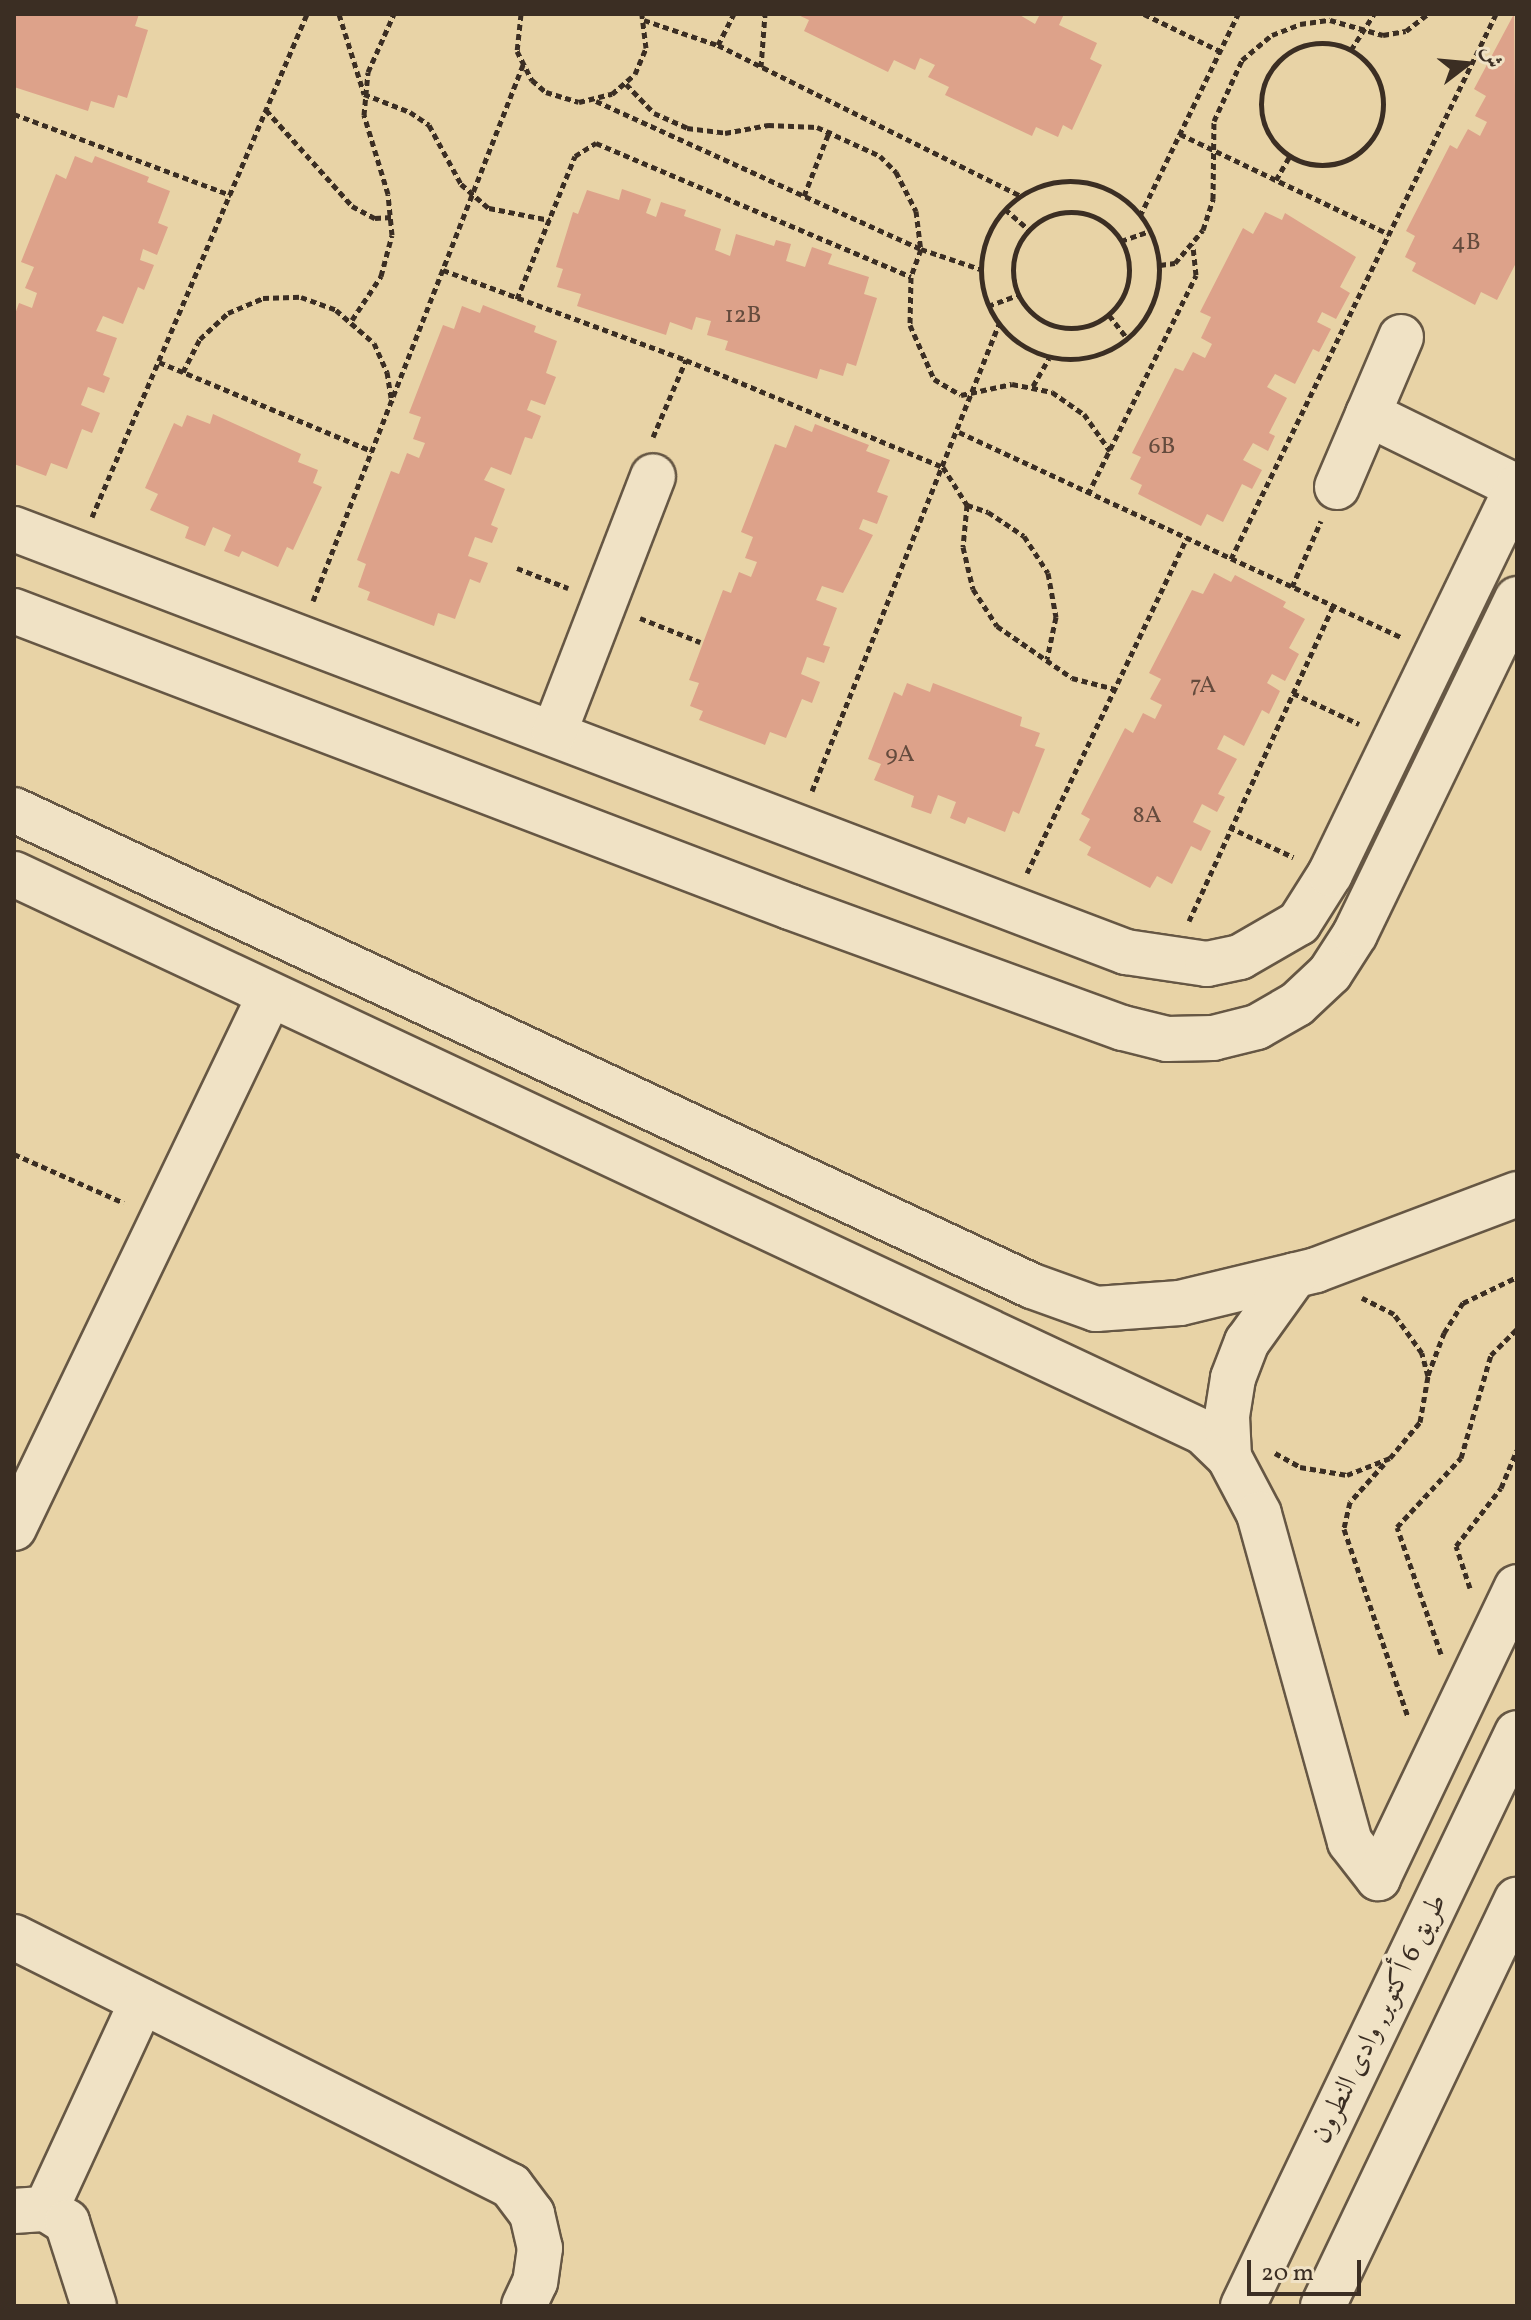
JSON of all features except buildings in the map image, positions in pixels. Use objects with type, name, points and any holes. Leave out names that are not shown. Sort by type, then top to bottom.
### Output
[{"type":"street","points":[[1337,487],[1401,337]]},
{"type":"street","points":[[14,529],[300,635],[1126,952],[1171,963],[1207,964],[1272,943],[1299,923],[1330,874],[1517,487],[1368,414]]},
{"type":"street","points":[[554,733],[651,481]]},
{"type":"street","points":[[14,611],[790,907],[1099,1020],[1167,1039],[1213,1038],[1257,1027],[1297,1004],[1330,973],[1355,934],[1517,599]]},
{"type":"street","points":[[14,810],[1032,1286],[1096,1309],[1123,1310],[1180,1303],[1305,1273],[1517,1194]]},
{"type":"street","points":[[14,874],[645,1174],[1181,1418],[1239,1474]]},
{"type":"street","points":[[14,1528],[269,997]]},
{"type":"street","points":[[645,1174],[670,1116]]},
{"type":"street","points":[[717,1207],[743,1150]]},
{"type":"street","points":[[899,1290],[904,1259],[926,1236]]},
{"type":"street","points":[[1305,1273],[1247,1342],[1233,1378],[1227,1416],[1239,1474],[1350,1842],[1378,1878],[1517,1587]]},
{"type":"street","points":[[1006,1339],[1026,1316],[1032,1286]]},
{"type":"street","name":"طريق 6 أكتوبر, وادى النطرون","points":[[1243,2306],[1517,1733]]},
{"type":"street","points":[[1323,2306],[1517,1900]]},
{"type":"street","points":[[14,1937],[511,2186],[532,2214],[540,2248],[535,2282],[524,2306]]},
{"type":"street","points":[[94,2306],[67,2222],[30,2210],[142,2001]]},
{"type":"path","points":[[77,552],[307,14]]},
{"type":"path","points":[[339,14],[364,94],[366,136],[392,217],[381,276],[352,320]]},
{"type":"path","points":[[364,94],[375,49],[394,14]]},
{"type":"path","points":[[521,14],[516,35],[523,65],[546,92],[571,101],[596,101],[921,249],[980,269]]},
{"type":"path","points":[[718,45],[734,14]]},
{"type":"path","points":[[761,67],[765,14]]},
{"type":"path","points":[[1144,14],[1220,51]]},
{"type":"path","points":[[1140,216],[1238,14]]},
{"type":"path","points":[[1351,50],[1374,14]]},
{"type":"path","points":[[1160,265],[1175,263],[1193,244],[1213,199],[1214,121],[1224,93],[1242,60],[1260,43],[1300,24],[1330,20],[1383,35],[1406,31],[1428,14]]},
{"type":"path","points":[[1231,559],[1496,14]]},
{"type":"path","points":[[596,101],[626,84],[646,48],[643,17],[718,45],[1021,196]]},
{"type":"path","points":[[1314,43],[1351,50],[1365,61],[1381,92],[1378,127],[1357,154],[1341,162],[1306,163],[1290,156],[1275,144],[1263,119],[1262,91],[1269,73],[1281,58],[1314,43]]},
{"type":"path","points":[[300,635],[523,65]]},
{"type":"path","points":[[626,84],[654,113],[687,128],[725,133],[793,125],[830,130],[862,143],[896,172],[916,211],[921,249],[911,277],[910,325],[919,351],[942,387],[972,393],[1012,384],[1033,386],[1069,402],[1110,451]]},
{"type":"path","points":[[364,94],[410,112],[429,125],[473,196],[507,215],[550,220]]},
{"type":"path","points":[[266,110],[352,206],[375,218],[392,217]]},
{"type":"path","points":[[14,114],[231,195]]},
{"type":"path","points":[[804,196],[830,130]]},
{"type":"path","points":[[1180,134],[1389,235]]},
{"type":"path","points":[[517,299],[575,156],[596,143],[911,277]]},
{"type":"path","points":[[1276,180],[1290,156]]},
{"type":"path","points":[[1081,181],[1119,195],[1140,216],[1150,231],[1160,265],[1152,306],[1128,339],[1091,358],[1049,358],[1030,351],[999,324],[988,306],[980,269],[984,245],[1005,209],[1021,196],[1049,183],[1081,181]]},
{"type":"path","points":[[1005,209],[1029,230]]},
{"type":"path","points":[[1078,212],[1103,221],[1121,241],[1129,281],[1109,315],[1085,328],[1058,327],[1034,315],[1018,295],[1013,267],[1029,230],[1051,215],[1078,212]]},
{"type":"path","points":[[1121,241],[1150,231]]},
{"type":"path","points":[[1088,494],[1196,275],[1193,244]]},
{"type":"path","points":[[443,270],[686,360],[943,467],[967,505],[963,547],[973,589],[997,626],[1072,678],[1115,689]]},
{"type":"path","points":[[988,306],[1018,295]]},
{"type":"path","points":[[183,372],[213,324],[263,298],[319,302],[352,320],[374,343],[387,372],[392,404]]},
{"type":"path","points":[[1109,315],[1128,339]]},
{"type":"path","points":[[798,826],[959,432],[999,324]]},
{"type":"path","points":[[1033,386],[1049,358]]},
{"type":"path","points":[[651,481],[643,462],[686,360]]},
{"type":"path","points":[[158,362],[372,451]]},
{"type":"path","points":[[959,432],[1438,655]]},
{"type":"path","points":[[1292,587],[1337,487]]},
{"type":"path","points":[[967,505],[988,512],[1024,536],[1048,573],[1056,617],[1047,660]]},
{"type":"path","points":[[1010,907],[1187,538]]},
{"type":"path","points":[[1171,963],[1229,827],[1333,606]]},
{"type":"path","points":[[1293,693],[1396,741]]},
{"type":"path","points":[[1229,827],[1330,874]]},
{"type":"path","points":[[14,1154],[162,1220]]},
{"type":"path","points":[[1305,1273],[1331,1291],[1375,1302],[1394,1314],[1416,1342],[1428,1376]]},
{"type":"path","points":[[1428,1778],[1344,1529],[1345,1514],[1359,1488],[1390,1458],[1420,1422],[1428,1376],[1444,1333],[1463,1303],[1517,1277]]},
{"type":"path","points":[[1461,1708],[1397,1527],[1461,1458],[1491,1355],[1517,1329]]},
{"type":"path","points":[[1490,1645],[1456,1546],[1501,1488],[1517,1450]]},
{"type":"path","points":[[1239,1474],[1259,1454],[1269,1452],[1300,1467],[1347,1475],[1390,1458]]}]
